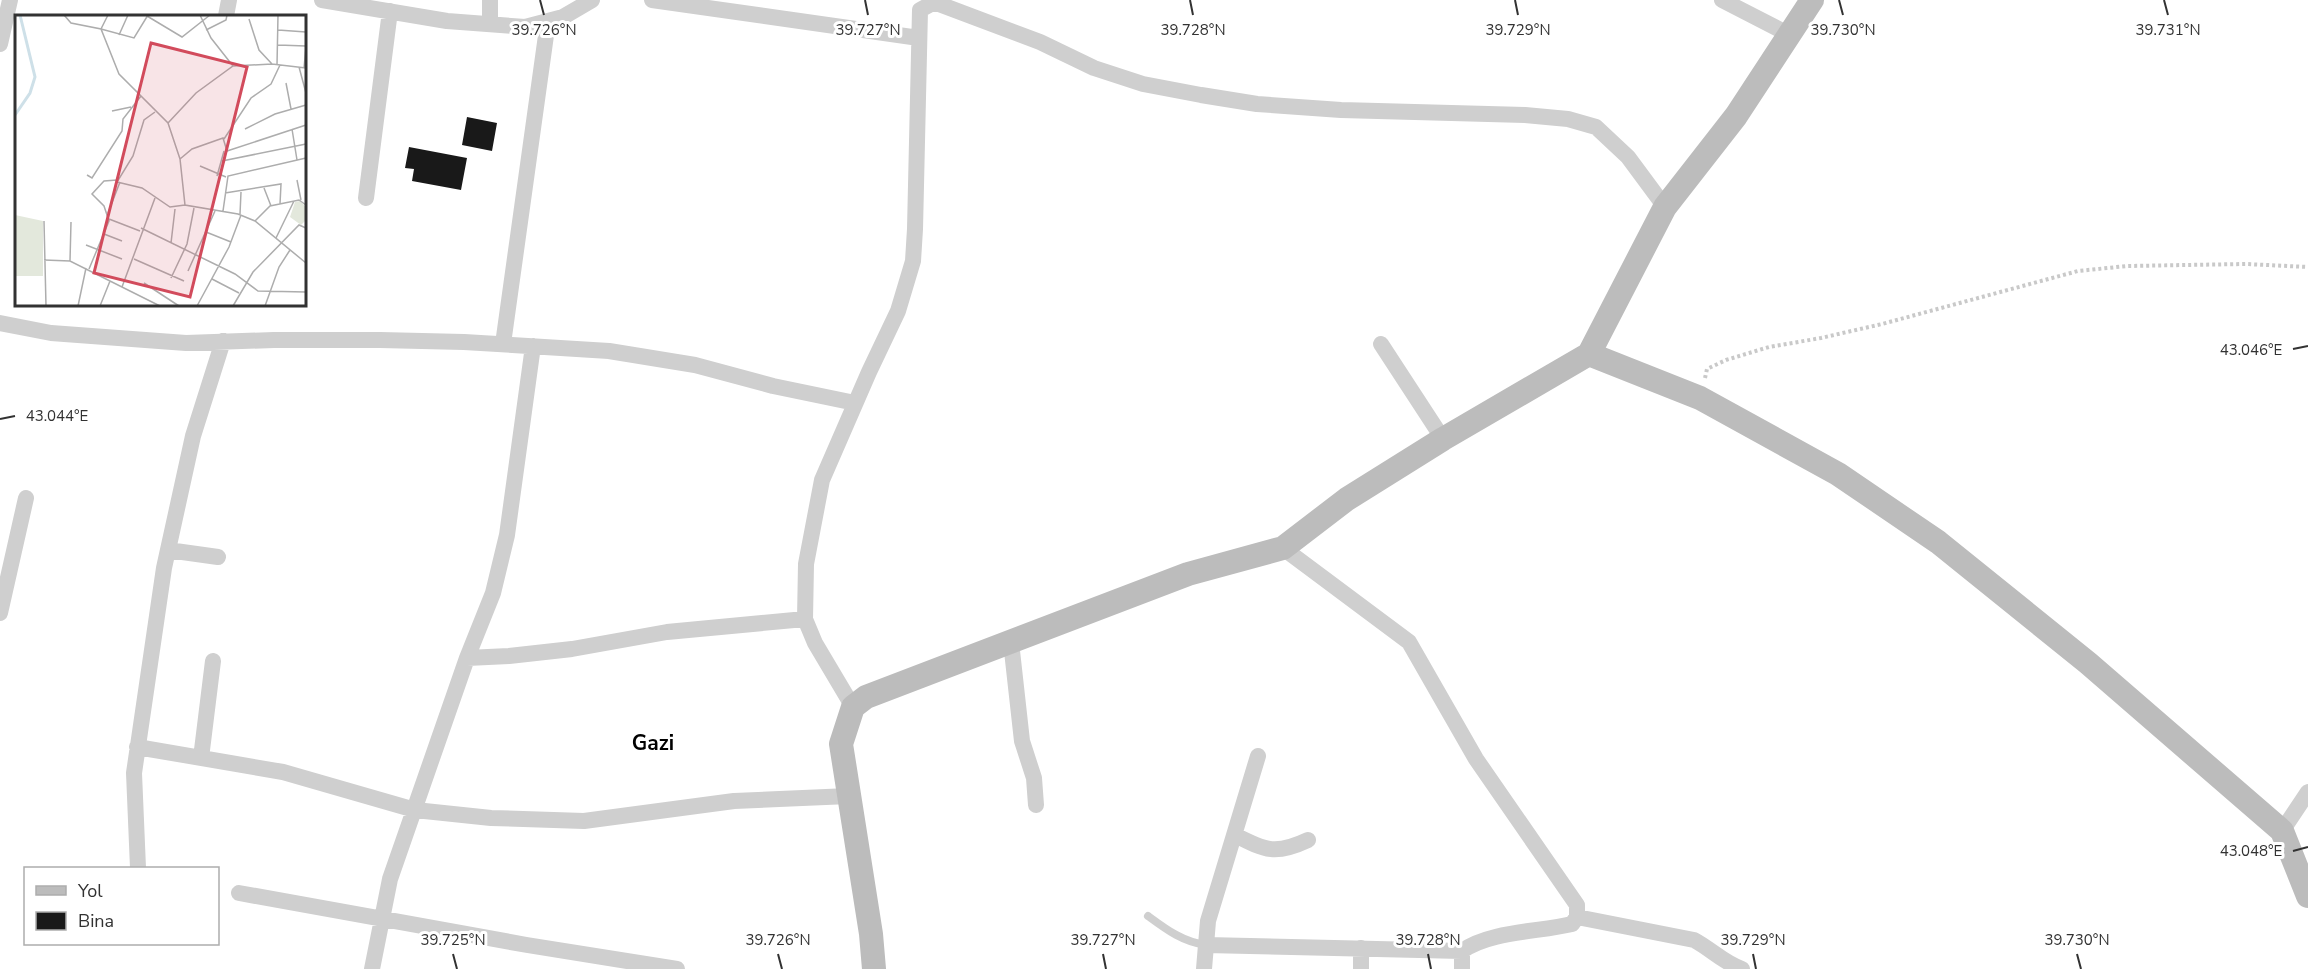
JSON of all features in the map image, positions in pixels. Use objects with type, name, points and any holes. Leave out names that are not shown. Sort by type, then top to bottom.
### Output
[{"type":"street","points":[[0,44],[10,0]]},
{"type":"street","points":[[226,15],[229,0]]},
{"type":"street","points":[[322,0],[447,21],[525,27],[563,17],[592,0]]},
{"type":"street","points":[[490,0],[490,24]]},
{"type":"street","points":[[652,0],[919,38]]},
{"type":"street","points":[[1722,0],[1790,35]]},
{"type":"street","points":[[874,969],[871,934],[841,744],[853,708],[866,697],[1188,574],[1283,548],[1347,499],[1443,439],[1589,354],[1665,207],[1736,116],[1812,0]]},
{"type":"street","points":[[853,708],[815,644],[805,619],[806,564],[822,480],[898,311],[913,261],[920,10],[930,2],[1040,42],[1094,68],[1143,84],[1201,95],[1257,104],[1341,110],[1525,115],[1568,119],[1596,127],[1628,157],[1665,207]]},
{"type":"street","points":[[366,198],[390,11]]},
{"type":"street","points":[[503,344],[548,21]]},
{"type":"street","points":[[0,323],[62,334],[186,343],[380,340],[503,344],[609,351],[695,365],[772,386],[855,403]]},
{"type":"street","points":[[138,867],[134,773],[168,550],[193,436],[224,341]]},
{"type":"street","points":[[1381,344],[1443,439]]},
{"type":"street","points":[[372,969],[390,879],[467,658],[493,593],[507,535],[533,346]]},
{"type":"street","points":[[1589,354],[1700,398],[1838,474],[1938,542],[2088,663],[2282,831],[2308,896]]},
{"type":"street","points":[[0,613],[26,498]]},
{"type":"street","points":[[1206,945],[1462,951],[1471,945],[1495,938],[1572,924],[1576,917],[1577,905],[1476,759],[1409,642],[1283,548]]},
{"type":"street","points":[[168,550],[218,557]]},
{"type":"street","points":[[467,658],[572,649],[667,632],[805,619]]},
{"type":"street","points":[[1011,642],[1018,720],[1034,778],[1036,805]]},
{"type":"street","points":[[201,758],[213,661]]},
{"type":"street","points":[[137,747],[282,772],[415,810],[490,818],[584,821],[734,801],[849,796]]},
{"type":"street","points":[[1204,969],[1208,921],[1258,756]]},
{"type":"street","points":[[2282,831],[2308,792]]},
{"type":"street","points":[[1235,835],[1257,846],[1274,850],[1290,848],[1308,840]]},
{"type":"street","points":[[239,893],[649,967],[677,969]]},
{"type":"street","points":[[1576,917],[1694,940],[1742,969]]},
{"type":"street","points":[[1361,948],[1361,969]]},
{"type":"street","points":[[1462,951],[1462,969]]},
{"type":"lane","points":[[1148,916],[1191,943],[1206,945]]},
{"type":"path","points":[[1700,398],[1707,369],[1726,360],[1769,346],[1821,338],[1882,324],[2078,271],[2127,266],[2234,264],[2308,267]]},
{"type":"building","points":[[467,117],[497,123],[492,151],[462,145]]},
{"type":"building","points":[[409,147],[467,158],[461,190],[412,181],[414,169],[405,168]]},
{"type":"district","name":"Gazi","points":[[653,743]]}]
